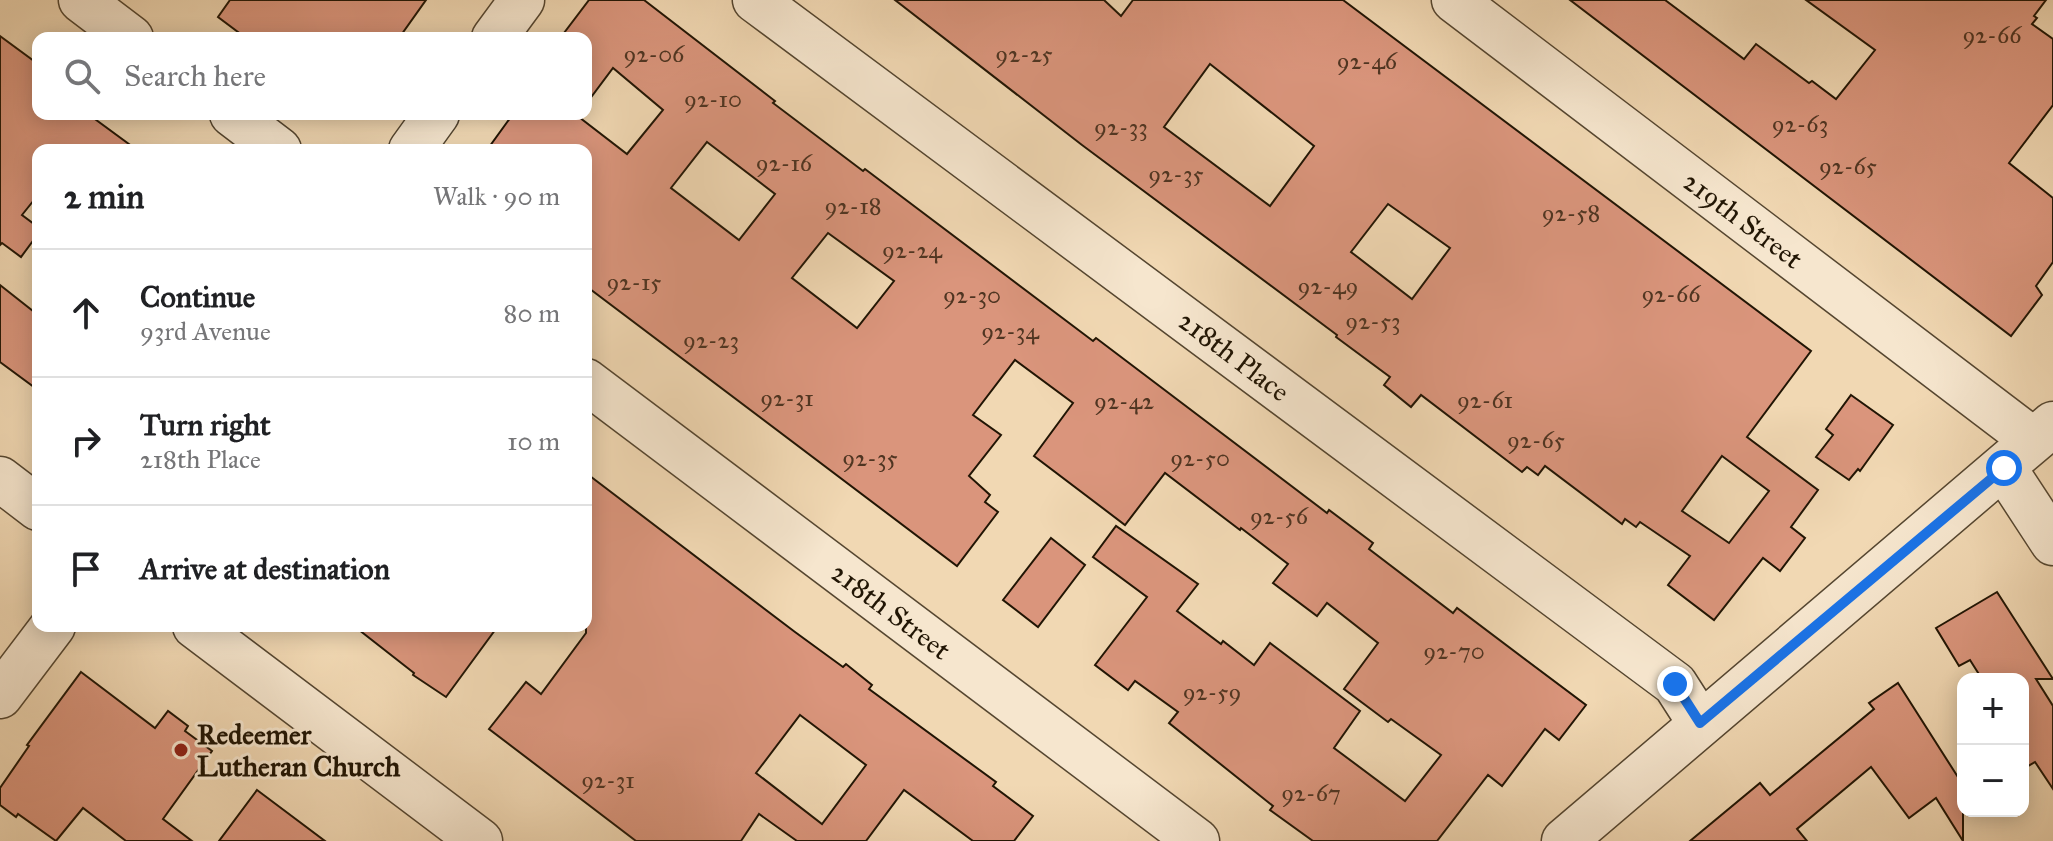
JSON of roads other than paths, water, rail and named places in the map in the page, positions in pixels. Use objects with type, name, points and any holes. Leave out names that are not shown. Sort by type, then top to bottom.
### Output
[{"type":"street","points":[[81,0],[123,32]]},
{"type":"street","points":[[498,32],[522,0]]},
{"type":"street","name":"218th Place","points":[[755,0],[1675,684],[1700,723]]},
{"type":"street","name":"219th Street","points":[[1454,0],[2030,444],[2053,543]]},
{"type":"street","points":[[240,120],[271,144]]},
{"type":"street","points":[[415,144],[433,120]]},
{"type":"street","name":"218th Street","points":[[592,386],[1197,841]]},
{"type":"street","points":[[1564,841],[2030,444]]},
{"type":"street","points":[[0,479],[32,503]]},
{"type":"street","points":[[0,696],[48,632]]},
{"type":"street","points":[[203,632],[480,841]]},
{"type":"place","name":"Redeemer Lutheran Church","points":[[181,750]]}]
